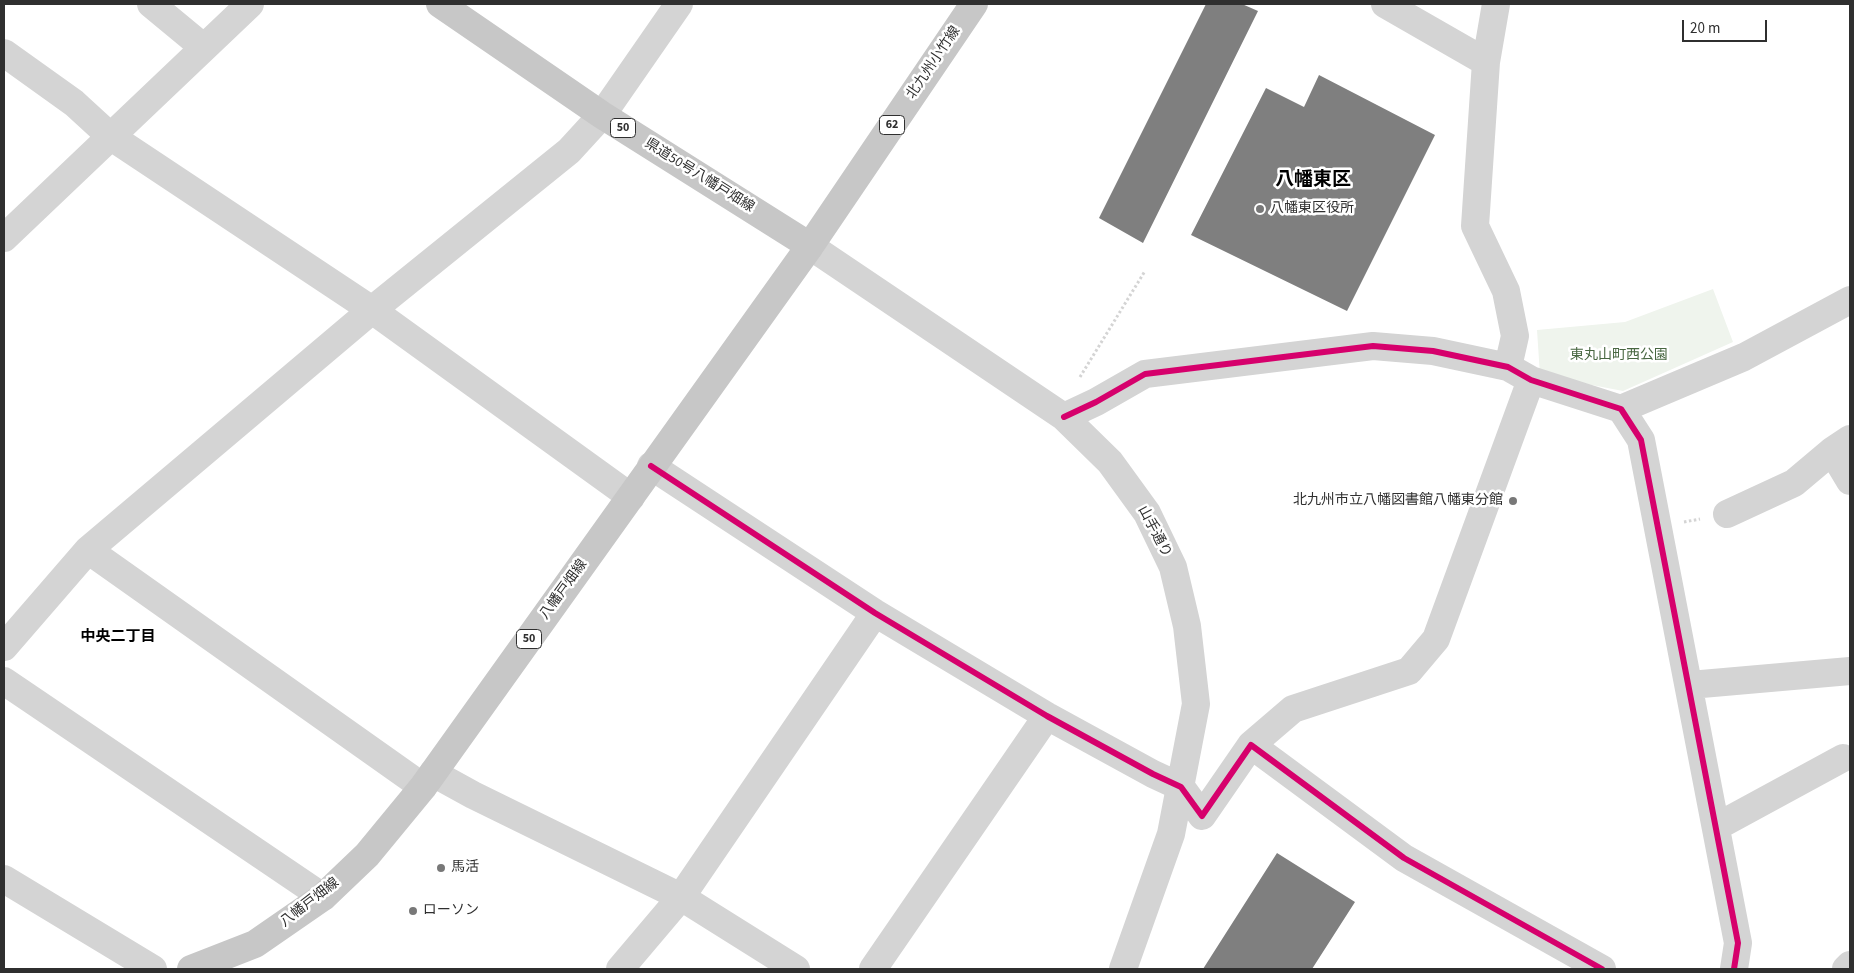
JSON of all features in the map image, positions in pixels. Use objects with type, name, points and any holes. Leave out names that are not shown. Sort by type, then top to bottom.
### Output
[{"type":"main road","name":"県道50号八幡戸畑線","points":[[440,4],[602,115],[810,246]]},
{"type":"main road","name":"北九州小竹線","points":[[810,246],[974,4]]},
{"type":"main road","name":"八幡戸畑線","points":[[191,969],[255,944],[323,897],[367,855],[428,780],[810,246]]},
{"type":"street","points":[[152,4],[203,47]]},
{"type":"street","points":[[4,238],[250,4]]},
{"type":"street","points":[[4,647],[88,550],[372,310],[569,152],[602,115],[679,4]]},
{"type":"street","points":[[1385,4],[1486,62]]},
{"type":"street","points":[[651,466],[875,613],[1047,716],[1153,774],[1181,787],[1202,816],[1251,745],[1293,709],[1409,671],[1436,638],[1520,373],[1506,291],[1475,226],[1486,62],[1496,4]]},
{"type":"street","points":[[4,53],[74,103],[110,136],[372,310],[630,497]]},
{"type":"street","name":"山手通り","points":[[810,246],[1064,417],[1110,462],[1147,513],[1173,567],[1188,626],[1196,704],[1171,834],[1123,969]]},
{"type":"street","points":[[1621,409],[1744,357],[1850,300]]},
{"type":"street","points":[[1064,417],[1096,402],[1145,374],[1373,346],[1433,351],[1520,373],[1621,409],[1642,440],[1738,943],[1734,969]]},
{"type":"street","points":[[1727,514],[1794,483],[1841,445],[1850,481]]},
{"type":"street","points":[[88,550],[428,780],[473,794],[681,897],[796,969]]},
{"type":"street","points":[[620,969],[681,897],[875,613]]},
{"type":"street","points":[[1690,685],[1850,671]]},
{"type":"street","points":[[4,681],[323,897]]},
{"type":"street","points":[[873,969],[1047,716]]},
{"type":"street","points":[[1251,745],[1404,858],[1602,969]]},
{"type":"street","points":[[1716,827],[1843,758]]},
{"type":"street","points":[[4,879],[153,969]]},
{"type":"street","points":[[1846,969],[1850,965]]},
{"type":"path","points":[[1076,383],[1145,271]]},
{"type":"path","points":[[1659,527],[1727,514]]},
{"type":"green space","name":"東丸山町西公園","points":[[1713,289],[1733,342],[1623,391],[1540,375],[1537,330],[1625,322]]},
{"type":"building","points":[[1206,4],[1242,4],[1258,11],[1143,243],[1099,218]]},
{"type":"building","points":[[1319,75],[1435,135],[1347,311],[1191,235],[1266,88],[1304,107]]},
{"type":"building","points":[[1277,853],[1355,902],[1312,969],[1203,969]]},
{"type":"cycle path","points":[[1064,417],[1096,402],[1145,374],[1373,346],[1433,351],[1508,367],[1531,380],[1621,409],[1641,440],[1738,943],[1734,969]]},
{"type":"cycle path","points":[[651,466],[875,613],[1047,716],[1153,774],[1181,787],[1202,816],[1251,745],[1404,858],[1602,969]]},
{"type":"place","name":"八幡東区役所","points":[[1260,209]]},
{"type":"place","name":"北九州市立八幡図書館八幡東分館","points":[[1513,501]]},
{"type":"place","name":"馬活","points":[[441,868]]},
{"type":"place","name":"ローソン","points":[[413,911]]},
{"type":"district","name":"八幡東区","points":[[1313,181]]},
{"type":"district","name":"中央二丁目","points":[[118,638]]}]
